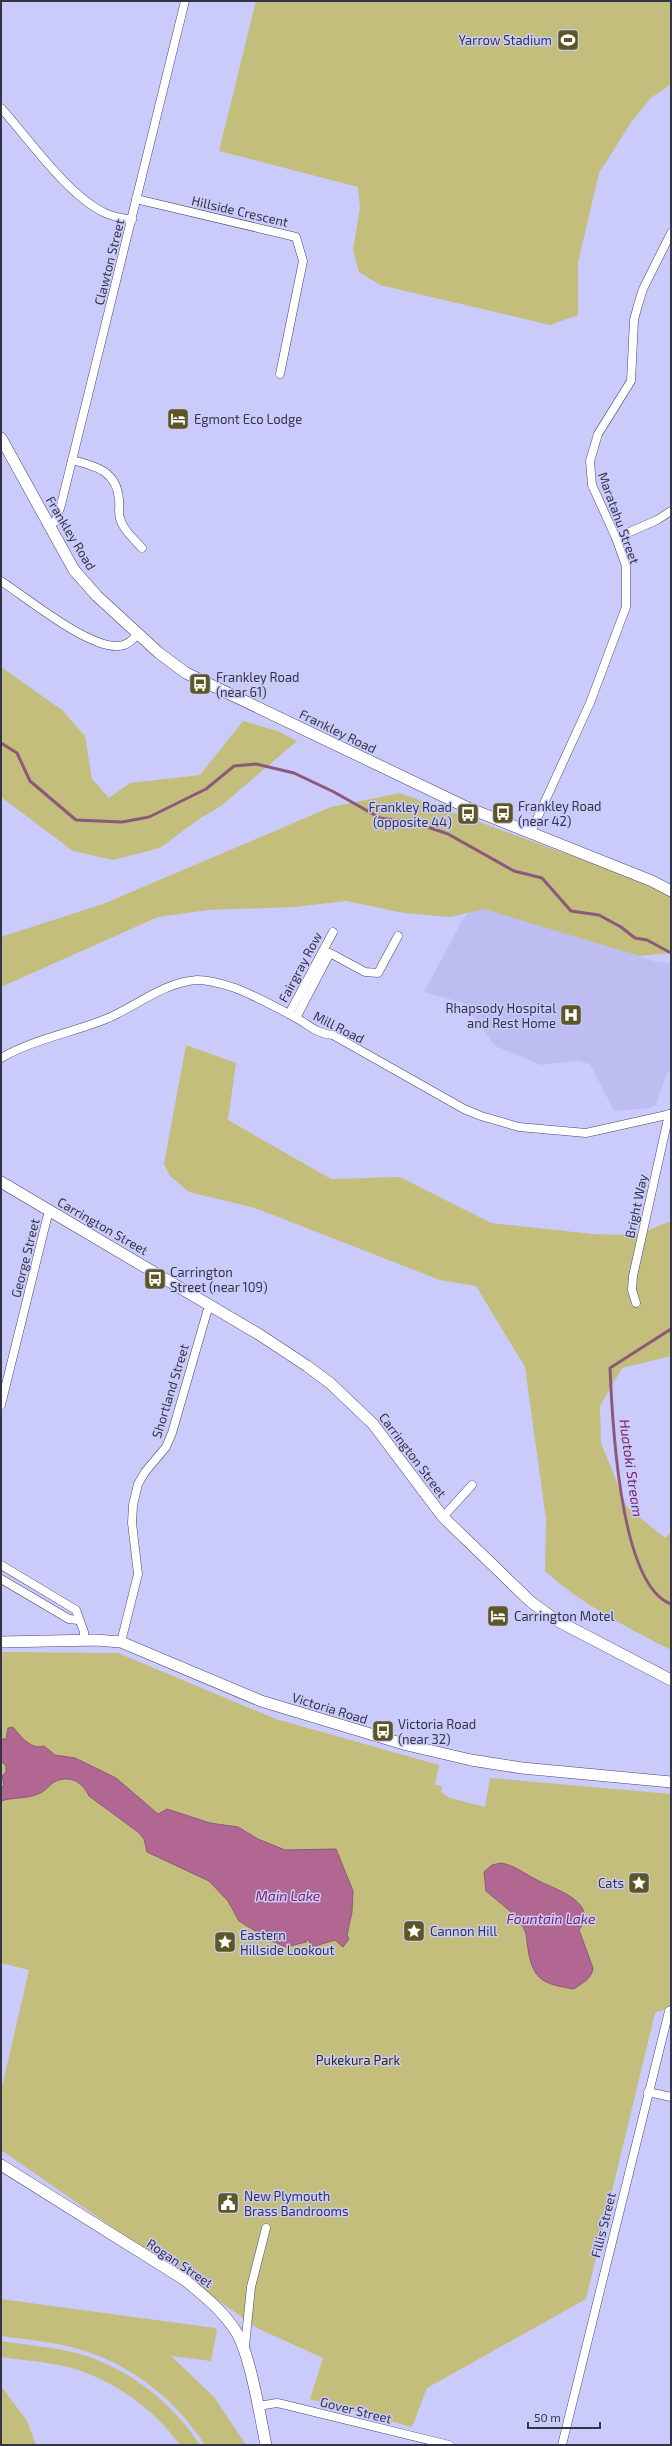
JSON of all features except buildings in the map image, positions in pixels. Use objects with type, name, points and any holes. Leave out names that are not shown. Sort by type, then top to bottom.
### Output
[{"type":"street","name":"Clawton Street","points":[[49,525],[55,522],[62,505],[185,1]]},
{"type":"street","points":[[1,108],[68,185],[89,203],[106,213],[132,220]]},
{"type":"street","name":"Hillside Crescent","points":[[136,199],[296,237],[303,261],[280,374]]},
{"type":"street","name":"Maratahu Street","points":[[530,834],[590,703],[625,612],[626,566],[616,538],[592,485],[590,461],[598,434],[631,381],[634,320],[638,305],[671,233]]},
{"type":"street","name":"Frankley Road","points":[[1,438],[74,570],[97,596],[159,654],[186,673],[452,801],[530,834],[652,881],[671,891]]},
{"type":"street","points":[[72,460],[96,466],[112,477],[119,499],[120,518],[127,531],[142,548]]},
{"type":"street","points":[[616,538],[657,520],[671,511]]},
{"type":"street","points":[[1,581],[66,625],[89,638],[116,646],[125,645],[138,634]]},
{"type":"street","name":"Fairgray Row","points":[[292,1016],[333,932]]},
{"type":"street","points":[[292,1016],[330,953],[365,972],[378,973],[398,936]]},
{"type":"street","name":"Mill Road","points":[[1,1058],[20,1047],[106,1019],[160,992],[197,980],[212,981],[236,988],[292,1016],[320,1033],[332,1035],[464,1109],[481,1116],[519,1126],[586,1133],[670,1114]]},
{"type":"street","name":"Bright Way","points":[[636,1304],[632,1290],[633,1276],[670,1114]]},
{"type":"street","name":"Carrington Street","points":[[1,1182],[211,1306],[307,1366],[352,1402],[391,1445],[425,1496],[443,1517],[531,1602],[556,1620],[671,1680]]},
{"type":"street","name":"George Street","points":[[1,1405],[47,1218],[50,1212]]},
{"type":"street","name":"Shortland Street","points":[[121,1642],[138,1574],[132,1524],[138,1484],[145,1472],[166,1447],[172,1433],[207,1312],[211,1306]]},
{"type":"street","points":[[443,1517],[472,1485]]},
{"type":"street","points":[[1,1565],[76,1610],[78,1620],[84,1632],[84,1641]]},
{"type":"street","points":[[1,1579],[69,1619],[78,1620]]},
{"type":"street","name":"Victoria Road","points":[[1,1642],[121,1642],[261,1701],[407,1745],[472,1760],[522,1768],[671,1782]]},
{"type":"street","name":"Fillis Street","points":[[562,2445],[669,2011]]},
{"type":"street","points":[[648,2092],[671,2097]]},
{"type":"street","name":"Rogan Street","points":[[1,2165],[185,2280],[211,2301],[236,2330],[245,2353],[266,2445]]},
{"type":"street","points":[[245,2353],[245,2333],[252,2287],[266,2228]]},
{"type":"street","name":"Gover Street","points":[[258,2406],[281,2404],[449,2445]]},
{"type":"shaded area","name":"Rhapsody Hospital and Rest Home","points":[[475,904],[654,961],[671,964],[671,1073],[667,1072],[656,1105],[650,1108],[614,1111],[590,1064],[576,1061],[541,1065],[495,1046],[463,1003],[424,992],[462,921]]},
{"type":"green space","points":[[256,1],[671,1],[671,84],[651,98],[632,121],[599,173],[578,263],[578,315],[550,325],[380,285],[359,272],[353,250],[360,208],[358,187],[219,151]]},
{"type":"green space","points":[[1,667],[62,710],[85,736],[92,779],[109,798],[130,783],[200,775],[243,721],[278,731],[297,741],[221,806],[199,819],[160,848],[113,860],[73,851],[1,797]]},
{"type":"green space","points":[[400,793],[671,892],[671,953],[639,956],[484,909],[450,917],[404,913],[346,901],[295,907],[208,910],[158,917],[1,987],[1,937],[103,904],[331,807]]},
{"type":"green space","points":[[186,1045],[236,1063],[228,1120],[331,1179],[400,1177],[491,1223],[592,1234],[636,1235],[671,1221],[671,1356],[622,1368],[600,1406],[601,1443],[627,1507],[665,1538],[671,1532],[671,1650],[589,1605],[545,1571],[546,1519],[525,1367],[476,1286],[440,1280],[255,1208],[189,1192],[170,1176],[164,1164]]},
{"type":"green space","name":"Pukekura Park","points":[[1,1652],[118,1653],[276,1719],[439,1765],[435,1785],[442,1786],[441,1792],[450,1798],[485,1807],[490,1778],[671,1794],[671,2007],[655,2013],[586,2299],[427,2388],[412,2427],[310,2399],[323,2358],[259,2329],[1,2150],[1,2091],[29,1970],[1,1963]]},
{"type":"green space","points":[[1,2299],[215,2328],[217,2330],[211,2361],[171,2356],[214,2397],[246,2445],[205,2445],[194,2429],[167,2400],[136,2375],[118,2365],[82,2350],[62,2345],[1,2336]]},
{"type":"green space","points":[[1,2341],[80,2354],[115,2368],[148,2389],[163,2401],[177,2415],[200,2445],[180,2445],[156,2417],[142,2405],[111,2384],[94,2376],[45,2362],[1,2357]]},
{"type":"green space","points":[[1,2386],[27,2421],[36,2445],[1,2445]]},
{"type":"water","name":"Main Lake","points":[[13,1727],[27,1742],[35,1746],[44,1746],[55,1755],[75,1758],[116,1778],[158,1814],[167,1809],[210,1823],[238,1827],[258,1839],[285,1850],[336,1849],[353,1891],[352,1912],[347,1935],[349,1939],[343,1947],[335,1940],[312,1947],[308,1939],[306,1942],[286,1947],[272,1941],[239,1921],[228,1901],[209,1881],[147,1852],[144,1839],[138,1832],[89,1796],[84,1787],[76,1781],[62,1779],[56,1781],[43,1792],[34,1796],[1,1801],[1,1788],[4,1785],[2,1776],[6,1772],[6,1766],[1,1761],[1,1739],[6,1739],[8,1728]]},
{"type":"water","name":"Fountain Lake","points":[[501,1863],[515,1868],[563,1892],[579,1904],[584,1912],[584,1920],[579,1930],[593,1968],[589,1978],[574,1989],[548,1983],[537,1974],[530,1960],[526,1933],[522,1925],[508,1909],[486,1891],[484,1872],[492,1865]]},
{"type":"waterway","name":"Huatoki Stream","points":[[1,743],[17,753],[30,781],[76,820],[122,822],[149,817],[206,789],[234,766],[256,764],[294,773],[334,792],[380,818],[416,823],[448,834],[514,871],[542,878],[571,911],[599,915],[621,927],[635,938],[647,940],[671,953]]},
{"type":"waterway","name":"Huatoki Stream","points":[[671,1329],[610,1368],[616,1459],[629,1534],[640,1566],[654,1590],[671,1604]]},
{"type":"place","name":"Yarrow Stadium","points":[[568,40]]},
{"type":"place","name":"Egmont Eco Lodge","points":[[178,419]]},
{"type":"place","name":"Frankley Road (near 61)","points":[[200,684]]},
{"type":"place","name":"Frankley Road (near 42)","points":[[503,813]]},
{"type":"place","name":"Frankley Road (opposite 44)","points":[[468,814]]},
{"type":"place","name":"Rhapsody Hospital and Rest Home","points":[[571,1015]]},
{"type":"place","name":"Carrington Street (near 109)","points":[[155,1279]]},
{"type":"place","name":"Carrington Motel","points":[[498,1616]]},
{"type":"place","name":"Victoria Road (near 32)","points":[[383,1731]]},
{"type":"place","name":"Cats","points":[[639,1883]]},
{"type":"place","name":"Cannon Hill","points":[[414,1931]]},
{"type":"place","name":"Eastern Hillside Lookout","points":[[225,1942]]},
{"type":"place","name":"New Plymouth Brass Bandrooms","points":[[228,2203]]}]
